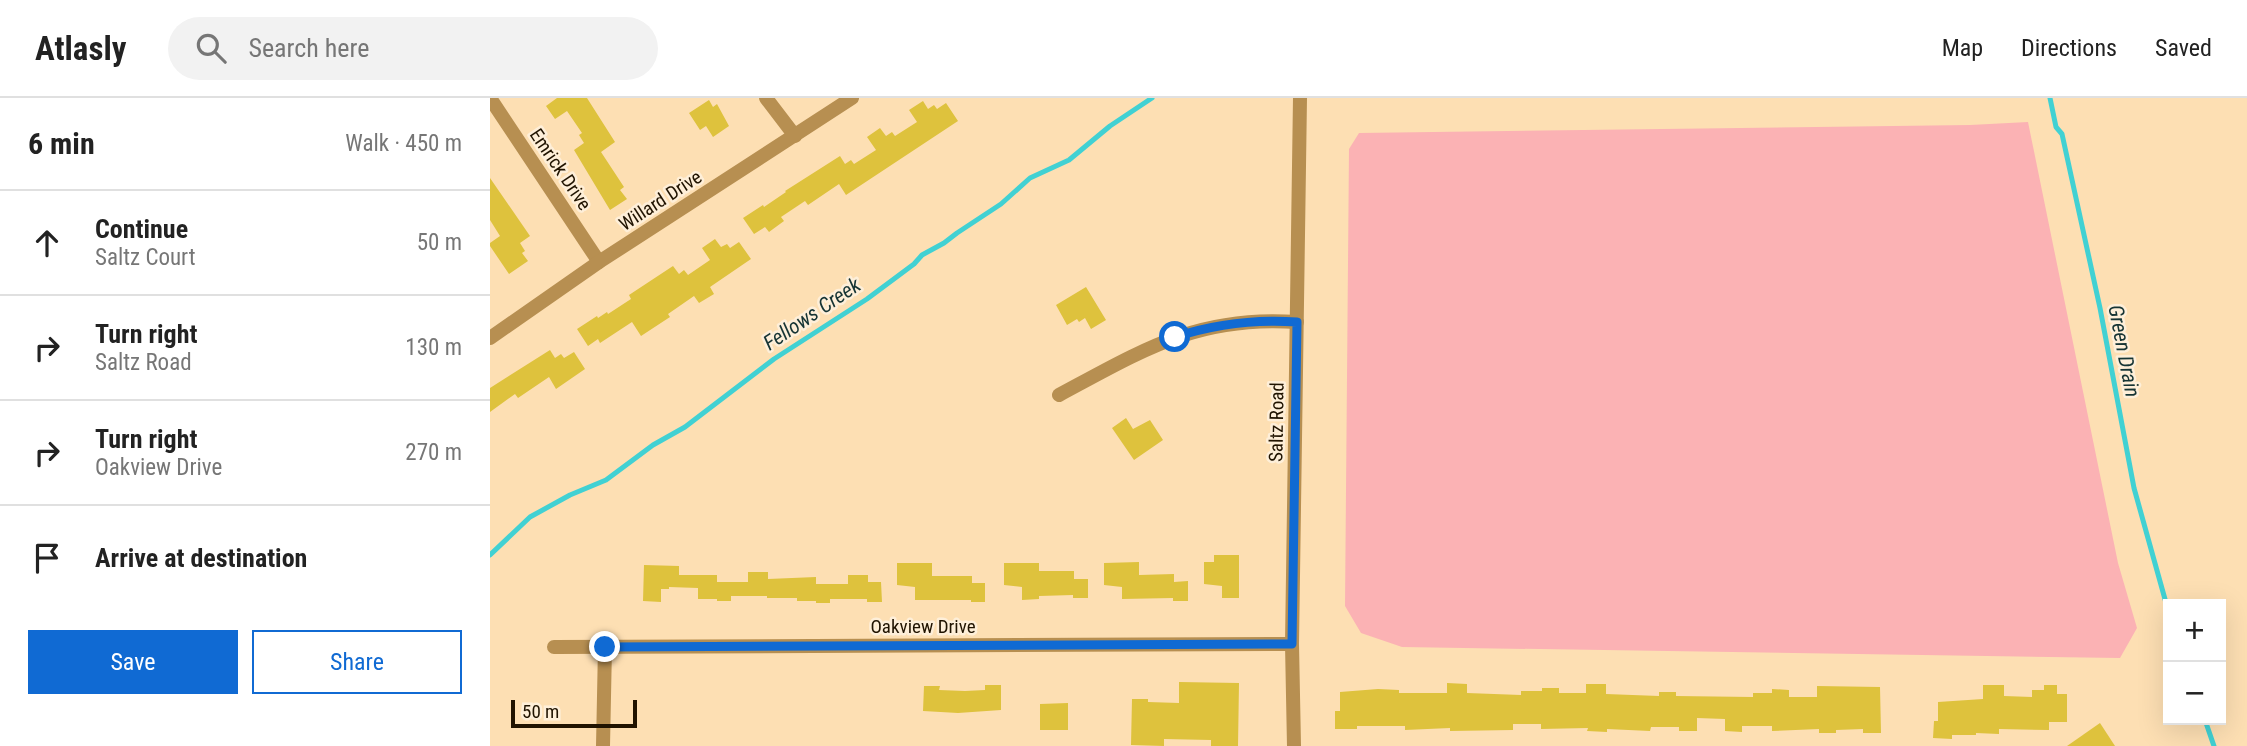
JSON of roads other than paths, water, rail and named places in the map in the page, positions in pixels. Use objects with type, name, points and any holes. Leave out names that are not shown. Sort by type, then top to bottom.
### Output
[{"type":"street","name":"Emrick Drive","points":[[490,98],[599,262]]},
{"type":"street","points":[[766,98],[795,136]]},
{"type":"street","name":"Willard Drive","points":[[490,338],[599,262],[852,98]]},
{"type":"street","name":"Saltz Road","points":[[1294,746],[1292,644],[1300,98]]},
{"type":"street","points":[[1059,395],[1148,349],[1195,330],[1245,321],[1297,322]]},
{"type":"street","name":"Oakview Drive","points":[[554,647],[1292,644]]},
{"type":"street","points":[[603,746],[605,647]]},
{"type":"waterway","name":"Fellows Creek","points":[[490,555],[530,517],[570,495],[606,480],[653,445],[685,427],[774,359],[867,299],[922,255],[1001,204],[1030,178],[1069,160],[1110,126],[1152,98]]},
{"type":"waterway","name":"Green Drain","points":[[2050,98],[2056,127],[2062,134],[2100,308],[2134,488],[2165,599]]},
{"type":"waterway","name":"Green Drain","points":[[2207,725],[2214,746]]}]
